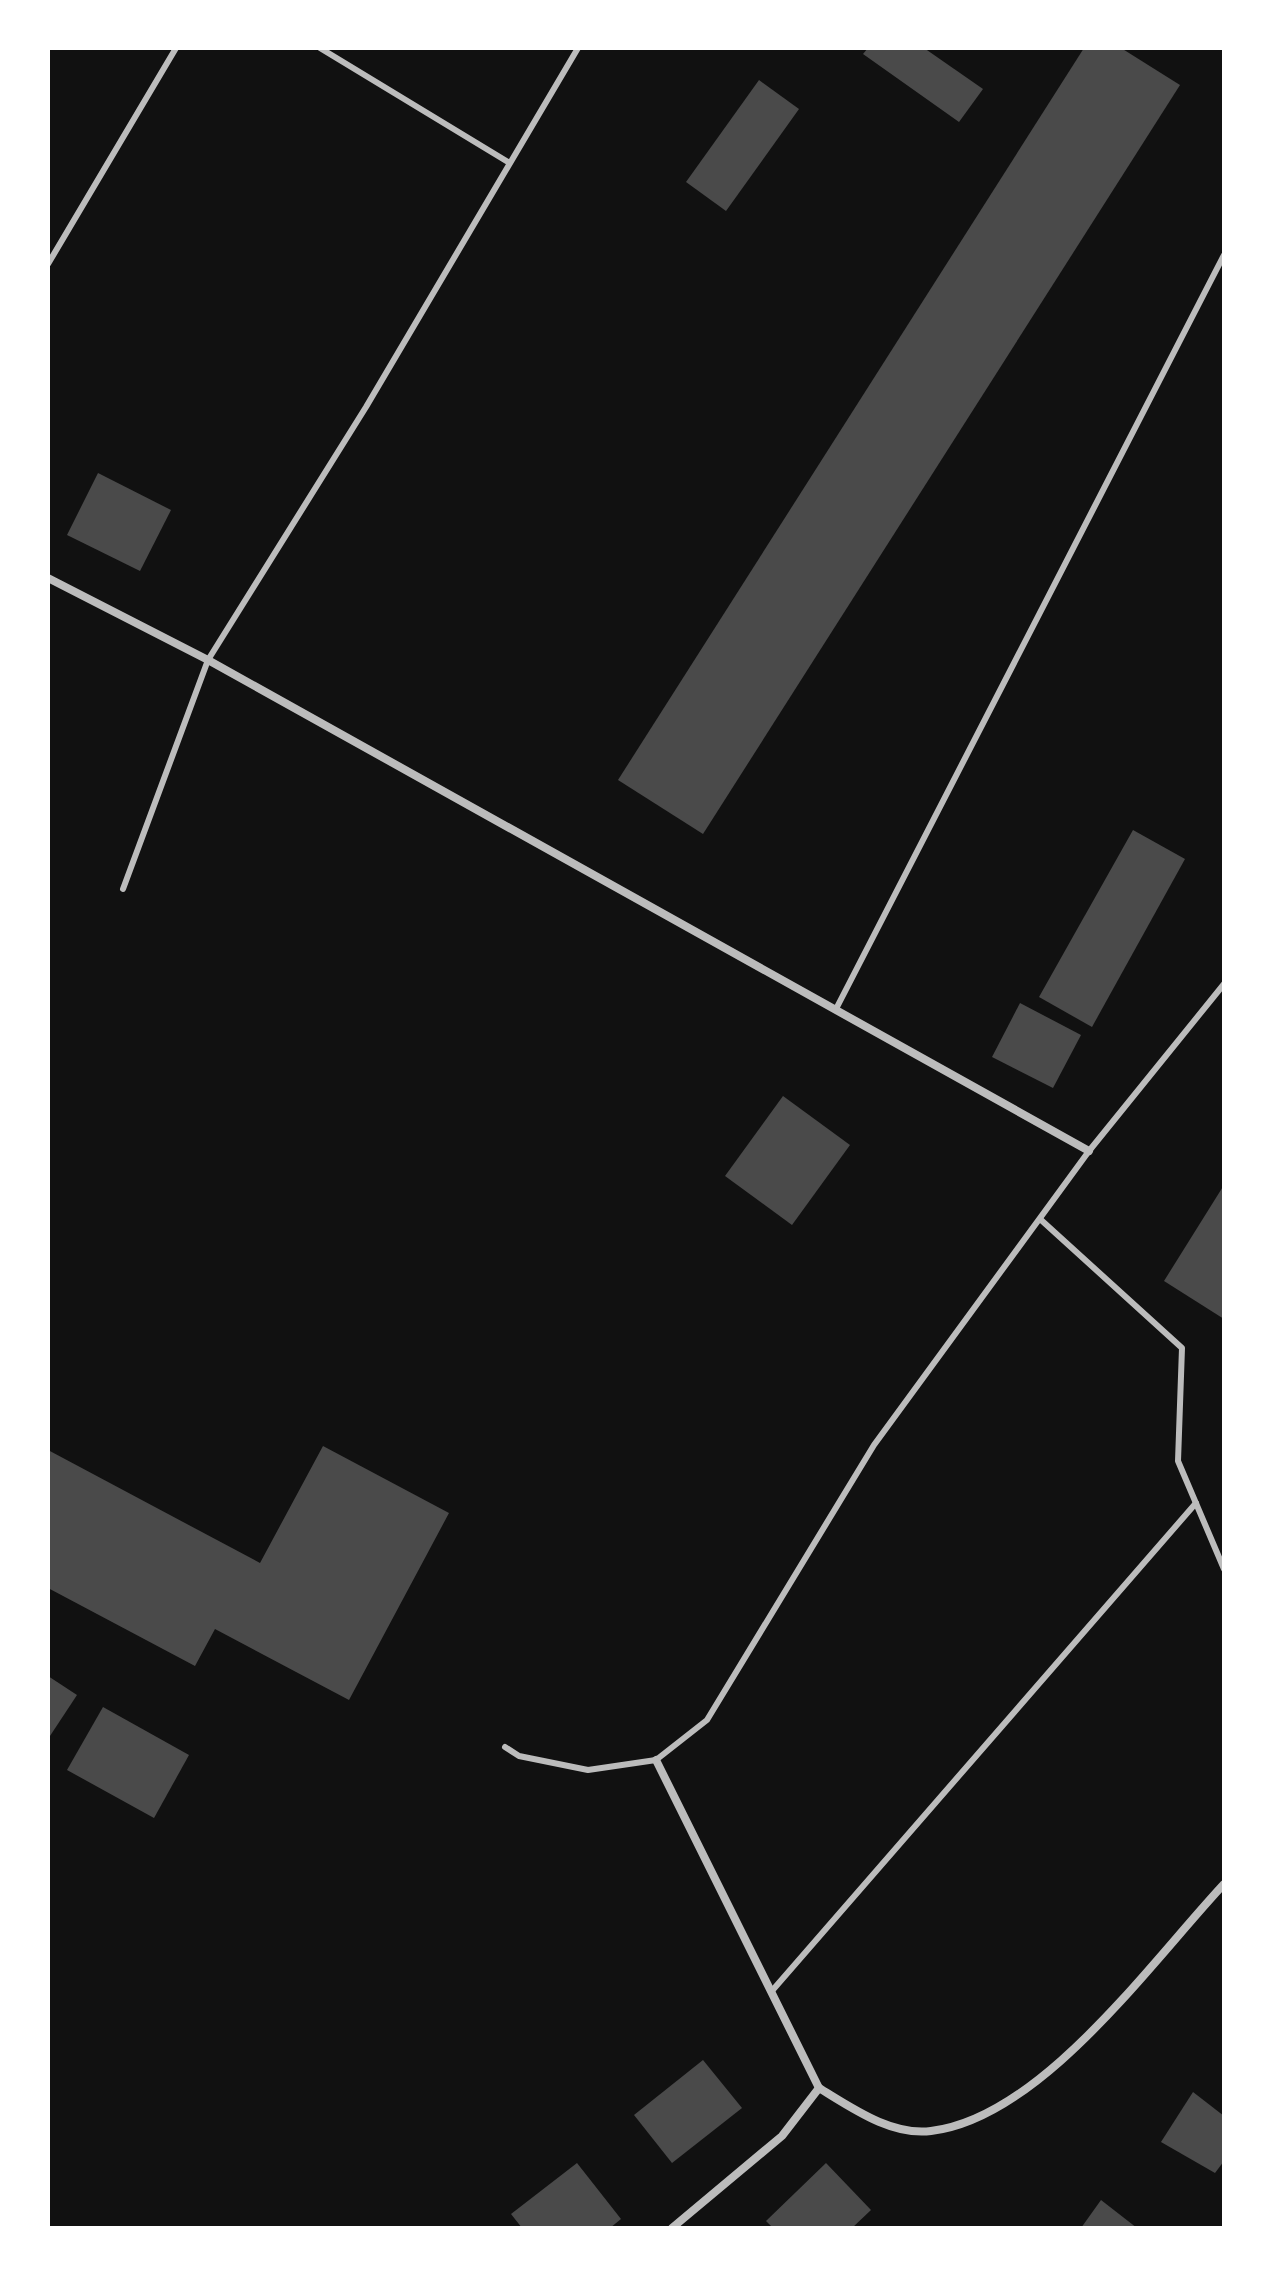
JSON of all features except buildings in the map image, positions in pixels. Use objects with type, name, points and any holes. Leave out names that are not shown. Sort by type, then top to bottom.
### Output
[{"type":"street","points":[[48,578],[208,660],[1089,1151]]},
{"type":"street","points":[[656,1760],[819,2088],[879,2123],[930,2132],[1000,2109],[1060,2064],[1224,1884]]},
{"type":"street","points":[[672,2228],[782,2136],[819,2088]]},
{"type":"lane","points":[[48,264],[176,48]]},
{"type":"lane","points":[[320,48],[508,162]]},
{"type":"lane","points":[[123,889],[208,660],[366,407],[578,48]]},
{"type":"lane","points":[[836,1009],[1224,255]]},
{"type":"lane","points":[[505,1747],[519,1756],[588,1770],[656,1760],[707,1720],[874,1445],[1089,1151],[1224,984]]},
{"type":"lane","points":[[1040,1219],[1182,1348],[1178,1461],[1224,1569]]},
{"type":"lane","points":[[771,1992],[1196,1503]]}]
